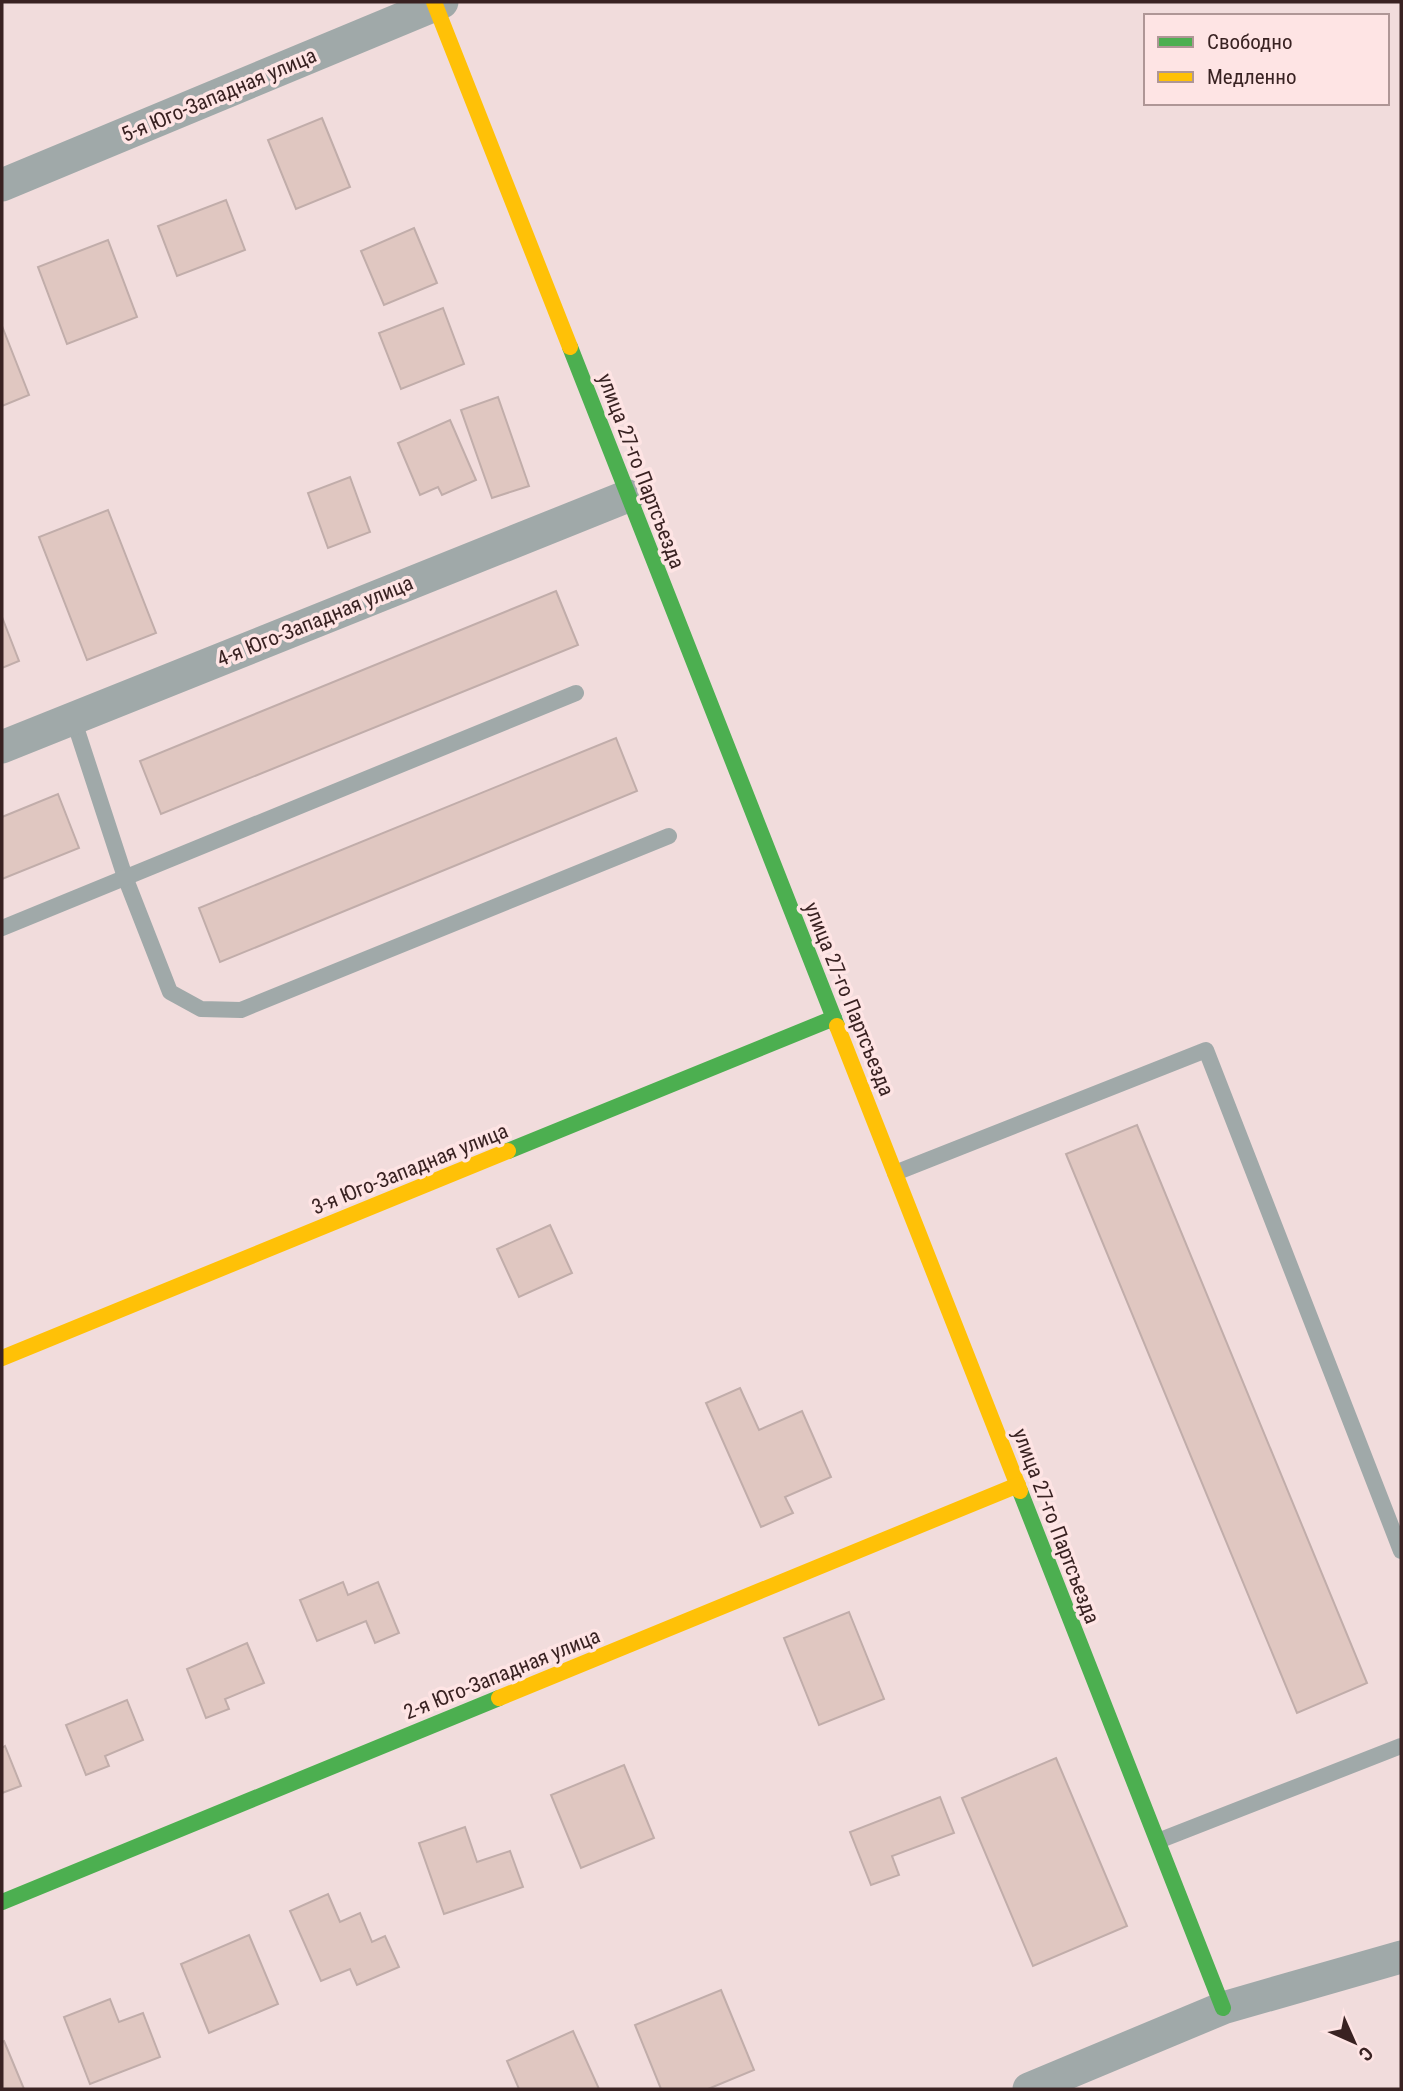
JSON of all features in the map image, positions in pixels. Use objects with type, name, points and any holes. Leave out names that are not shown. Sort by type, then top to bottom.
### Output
[{"type":"street","name":"5-я Юго-Западная улица","points":[[2,185],[437,3]]},
{"type":"street","name":"улица 27-го Партсъезда","points":[[437,3],[628,496],[1223,2008]]},
{"type":"street","name":"4-я Юго-Западная улица","points":[[2,747],[628,496]]},
{"type":"street","name":"3-я Юго-Западная улица","points":[[2,1358],[834,1018]]},
{"type":"street","name":"2-я Юго-Западная улица","points":[[2,1902],[1018,1485]]},
{"type":"street","points":[[1029,2089],[1223,2008],[1401,1958]]},
{"type":"lane","points":[[2,928],[576,693]]},
{"type":"lane","points":[[73,718],[125,877],[170,992],[201,1009],[241,1010],[669,836]]},
{"type":"lane","points":[[895,1173],[1206,1051],[1401,1551]]},
{"type":"lane","points":[[1158,1841],[1401,1746]]},
{"type":"building","points":[[322,118],[350,187],[296,209],[268,140]]},
{"type":"building","points":[[226,200],[245,250],[177,276],[158,226]]},
{"type":"building","points":[[414,228],[437,283],[384,305],[361,251]]},
{"type":"building","points":[[108,240],[137,317],[67,344],[38,267]]},
{"type":"building","points":[[443,308],[464,364],[401,389],[379,333]]},
{"type":"building","points":[[2,326],[29,395],[2,406]]},
{"type":"building","points":[[498,397],[529,486],[492,498],[461,410]]},
{"type":"building","points":[[450,420],[476,480],[442,495],[438,487],[420,495],[398,443]]},
{"type":"building","points":[[350,477],[370,532],[328,548],[308,493]]},
{"type":"building","points":[[108,510],[156,633],[87,660],[39,537]]},
{"type":"building","points":[[556,591],[578,645],[161,814],[140,761]]},
{"type":"building","points":[[2,617],[19,661],[2,668]]},
{"type":"building","points":[[616,738],[637,791],[220,962],[199,908]]},
{"type":"building","points":[[58,794],[79,848],[2,879],[2,817]]},
{"type":"building","points":[[1137,1125],[1367,1683],[1297,1713],[1066,1154]]},
{"type":"building","points":[[550,1225],[572,1273],[519,1297],[497,1249]]},
{"type":"building","points":[[740,1388],[759,1430],[802,1411],[831,1477],[785,1497],[793,1513],[761,1527],[706,1403]]},
{"type":"building","points":[[343,1582],[348,1595],[378,1582],[399,1633],[375,1643],[366,1621],[317,1641],[300,1600]]},
{"type":"building","points":[[849,1612],[884,1699],[819,1725],[784,1638]]},
{"type":"building","points":[[247,1643],[264,1683],[225,1699],[229,1709],[206,1718],[187,1669]]},
{"type":"building","points":[[127,1700],[143,1740],[105,1756],[109,1766],[86,1775],[66,1725]]},
{"type":"building","points":[[5,1746],[21,1786],[2,1793],[2,1748]]},
{"type":"building","points":[[1056,1758],[1127,1926],[1033,1966],[962,1798]]},
{"type":"building","points":[[624,1765],[654,1838],[581,1868],[551,1795]]},
{"type":"building","points":[[940,1797],[954,1833],[892,1856],[899,1875],[871,1885],[850,1832]]},
{"type":"building","points":[[465,1827],[477,1862],[510,1851],[523,1887],[444,1914],[419,1843]]},
{"type":"building","points":[[328,1894],[340,1922],[360,1913],[372,1942],[385,1936],[399,1967],[357,1985],[350,1969],[321,1981],[290,1911]]},
{"type":"building","points":[[249,1935],[278,2004],[209,2033],[181,1964]]},
{"type":"building","points":[[721,1990],[754,2070],[708,2089],[661,2089],[635,2025]]},
{"type":"building","points":[[110,1999],[119,2022],[143,2013],[160,2057],[90,2084],[64,2017]]},
{"type":"building","points":[[573,2031],[599,2089],[519,2089],[507,2061]]},
{"type":"building","points":[[4,2041],[24,2089],[2,2089]]},
{"type":"traffic: fast","points":[[570,347],[837,1026]]},
{"type":"traffic: fast","points":[[508,1151],[834,1018]]},
{"type":"traffic: fast","points":[[1020,1491],[1223,2008]]},
{"type":"traffic: fast","points":[[2,1902],[499,1698]]},
{"type":"traffic: slow","points":[[434,2],[570,347]]},
{"type":"traffic: slow","points":[[837,1026],[1020,1491]]},
{"type":"traffic: slow","points":[[2,1358],[508,1151]]},
{"type":"traffic: slow","points":[[499,1698],[1018,1485]]}]
